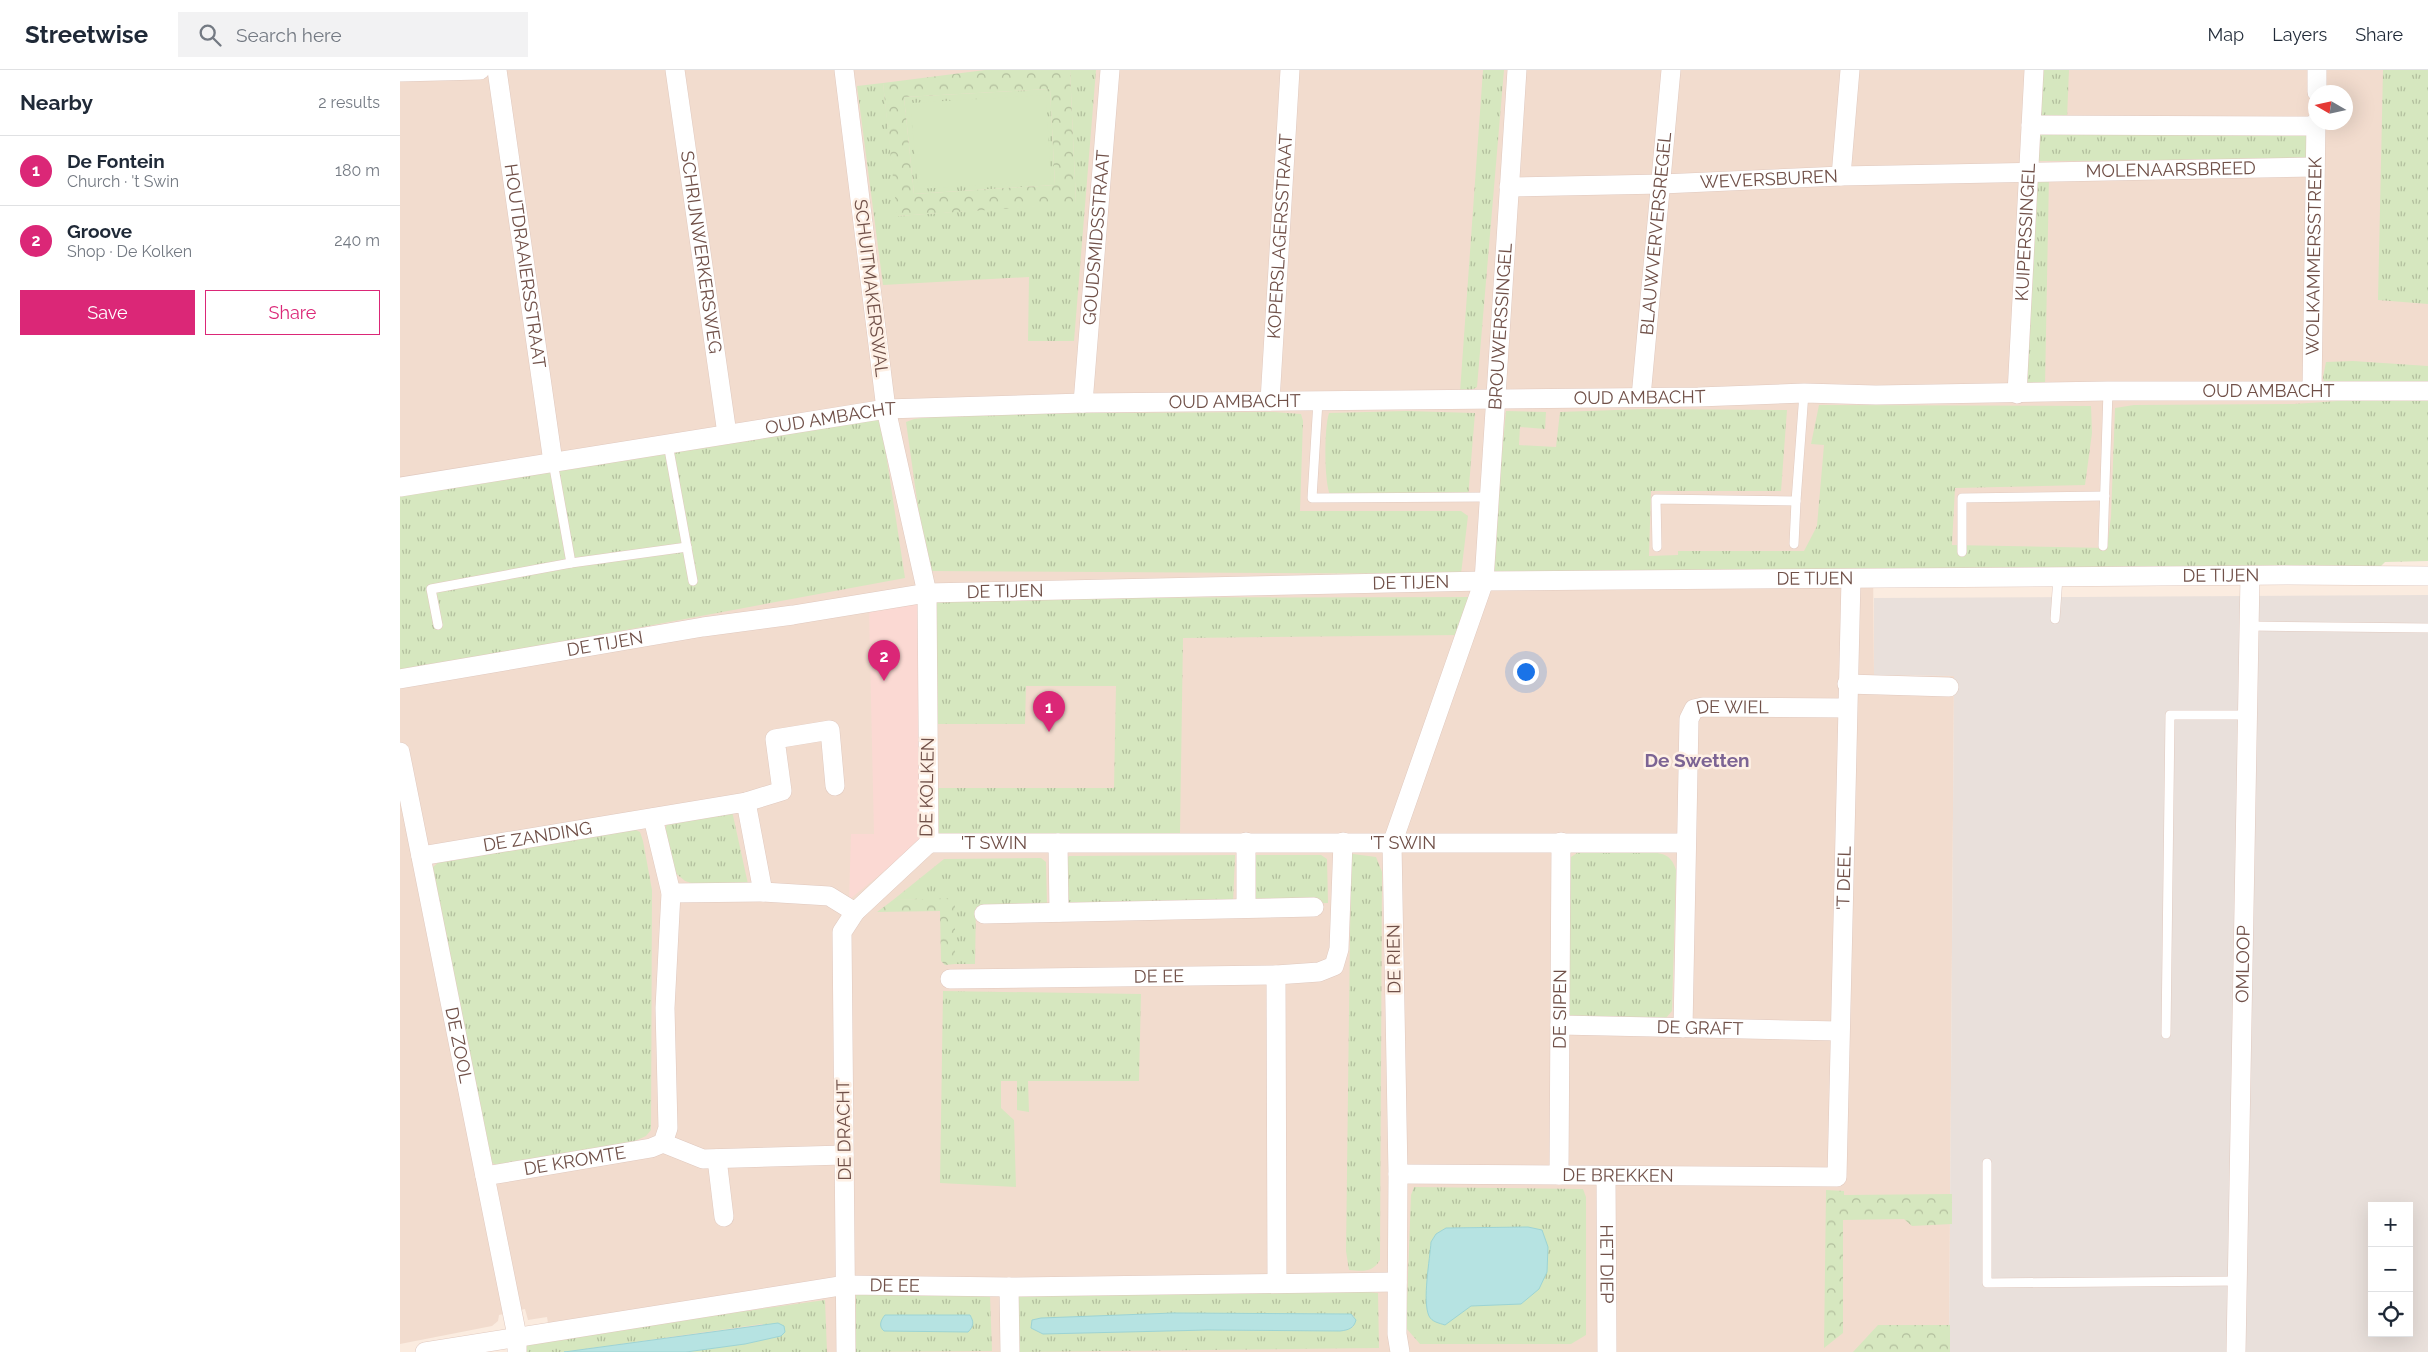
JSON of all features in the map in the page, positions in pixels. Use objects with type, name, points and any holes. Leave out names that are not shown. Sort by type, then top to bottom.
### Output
[{"type":"street","points":[[400,72],[480,70]]},
{"type":"street","name":"HOUTDRAAIERSSTRAAT","points":[[497,70],[553,462]]},
{"type":"street","name":"SCHRIJNWERKERSWEG","points":[[675,70],[727,434]]},
{"type":"street","name":"SCHUITMAKERSWAL","points":[[844,70],[886,409],[927,593]]},
{"type":"street","name":"GOUDSMIDSSTRAAT","points":[[1083,404],[1110,70]]},
{"type":"street","name":"KOPERSLAGERSSTRAAT","points":[[1270,401],[1290,70]]},
{"type":"street","name":"BROUWERSSINGEL","points":[[1484,581],[1517,70]]},
{"type":"street","name":"BLAUWVERVERSREGEL","points":[[1641,397],[1671,70]]},
{"type":"street","points":[[1842,176],[1850,70]]},
{"type":"street","name":"KUIPERSSINGEL","points":[[2017,394],[2034,70]]},
{"type":"street","points":[[2317,70],[2317,85]]},
{"type":"street","points":[[2031,125],[2308,124]]},
{"type":"street","name":"WOLKAMMERSSTREEK","points":[[2312,390],[2316,130]]},
{"type":"street","name":"MOLENAARSBREED","points":[[2028,172],[2315,167]]},
{"type":"street","name":"WEVERSBUREN","points":[[1509,187],[2028,172]]},
{"type":"street","name":"OUD AMBACHT","points":[[400,487],[886,409],[1083,404],[1641,397],[1804,393],[1876,395],[2108,391],[2428,390]]},
{"type":"street","name":"OMLOOP","points":[[2236,1352],[2250,576]]},
{"type":"street","name":"DE TIJEN","points":[[400,679],[694,629],[793,616],[927,593],[1484,581],[2428,576]]},
{"type":"street","name":"'T DEEL","points":[[1837,1177],[1851,579]]},
{"type":"street","name":"DE RIEN","points":[[1400,1352],[1397,1334],[1398,1174],[1392,844],[1484,581]]},
{"type":"street","name":"DE KOLKEN","points":[[855,912],[929,843],[927,593]]},
{"type":"street","points":[[1848,684],[1949,686]]},
{"type":"street","name":"DE WIEL","points":[[1683,1028],[1689,719],[1694,709],[1704,707],[1847,708]]},
{"type":"street","name":"DE ZANDING","points":[[421,856],[746,802],[782,792],[775,739],[830,730],[835,786]]},
{"type":"street","name":"DE ZOOL","points":[[400,752],[517,1344]]},
{"type":"street","points":[[746,802],[763,892]]},
{"type":"street","points":[[653,818],[671,893],[665,1008],[668,1128],[663,1143],[704,1159],[844,1155]]},
{"type":"street","points":[[1246,842],[1246,908]]},
{"type":"street","name":"'T SWIN","points":[[929,843],[1343,842],[1392,844],[1561,842]]},
{"type":"street","name":"DE EE","points":[[950,979],[1276,975],[1319,972],[1334,966],[1339,949],[1343,842]]},
{"type":"street","points":[[1561,842],[1686,843]]},
{"type":"street","name":"DE SIPEN","points":[[1559,1175],[1561,842]]},
{"type":"street","points":[[1058,843],[1059,912]]},
{"type":"street","points":[[671,893],[763,892],[830,896],[855,912]]},
{"type":"street","points":[[984,914],[1314,907]]},
{"type":"street","name":"DE DRACHT","points":[[846,1352],[842,932],[855,912]]},
{"type":"street","points":[[1276,975],[1277,1282]]},
{"type":"street","name":"DE GRAFT","points":[[1560,1025],[1839,1031]]},
{"type":"street","name":"DE KROMTE","points":[[485,1176],[651,1148],[663,1143]]},
{"type":"street","points":[[717,1159],[724,1217]]},
{"type":"street","name":"DE BREKKEN","points":[[1398,1174],[1837,1177]]},
{"type":"street","name":"HET DIEP","points":[[1606,1176],[1607,1352]]},
{"type":"street","name":"DE EE","points":[[426,1352],[517,1344],[846,1285],[1009,1287],[1277,1282],[1398,1282]]},
{"type":"street","points":[[1009,1287],[1010,1352]]},
{"type":"lane","points":[[2102,546],[2108,391]]},
{"type":"lane","points":[[1794,544],[1804,393]]},
{"type":"lane","points":[[1318,401],[1312,498],[1490,497]]},
{"type":"lane","points":[[668,444],[694,581]]},
{"type":"lane","points":[[553,462],[571,563]]},
{"type":"lane","points":[[1962,552],[1962,498],[2104,496]]},
{"type":"lane","points":[[1657,547],[1656,499],[1796,502]]},
{"type":"lane","points":[[438,624],[431,589],[571,563],[687,547]]},
{"type":"lane","points":[[2055,619],[2058,577]]},
{"type":"lane","points":[[2249,626],[2428,628]]},
{"type":"lane","points":[[2166,1034],[2170,715],[2248,715]]},
{"type":"lane","points":[[1987,1163],[1987,1283],[2238,1281]]},
{"type":"shaded area","points":[[400,70],[2428,70],[2428,554],[1873,561],[1874,675],[1954,676],[1949,1352],[553,1352],[547,1317],[528,1320],[525,1309],[499,1315],[498,1321],[492,1326],[400,1344]]},
{"type":"shaded area","points":[[2428,595],[2428,1352],[1949,1352],[1954,676],[1874,675],[1874,598]]},
{"type":"shaded area","points":[[919,602],[923,839],[849,900],[851,834],[874,834],[869,609]]},
{"type":"green space","points":[[985,70],[1070,70],[1076,204],[897,216],[883,83]],"holes":[[[1050,89],[1055,185],[914,194],[904,97]]]},
{"type":"green space","points":[[1070,70],[1096,70],[1074,341],[1028,341],[1029,277],[883,285],[857,86],[883,83],[898,216],[1076,203]]},
{"type":"green space","points":[[1483,70],[1504,70],[1477,387],[1468,392],[1460,392]]},
{"type":"green space","points":[[2025,70],[2069,70],[2067,118],[2024,117]]},
{"type":"green space","points":[[2383,70],[2428,70],[2428,304],[2378,300]]},
{"type":"green space","points":[[1050,89],[1055,185],[914,194],[904,97]]},
{"type":"green space","points":[[1046,95],[1051,180],[918,189],[910,103]]},
{"type":"green space","points":[[2309,133],[2310,160],[2035,161],[2038,134]]},
{"type":"green space","points":[[2020,175],[2049,176],[2045,386],[2013,386]]},
{"type":"green space","points":[[2353,361],[2428,366],[2428,383],[2324,382],[2326,362]]},
{"type":"green space","points":[[2367,399],[2428,401],[2428,561],[2385,562],[2379,568],[1493,574],[1491,566],[1506,411],[1546,412],[1545,429],[1520,427],[1519,445],[1556,447],[1560,412],[1644,409],[1787,410],[1781,491],[1651,491],[1649,556],[1678,555],[1678,551],[1804,551],[1817,526],[1824,445],[1811,444],[1819,405],[2091,406],[2092,433],[2085,485],[1955,488],[1952,545],[2107,548],[2111,517],[2115,408],[2134,405],[2294,404]]},
{"type":"green space","points":[[1406,411],[1475,413],[1468,498],[1330,495],[1325,455],[1329,413]]},
{"type":"green space","points":[[1274,412],[1301,414],[1303,421],[1300,511],[1461,511],[1468,516],[1461,574],[927,571],[906,422],[914,419],[954,414]]},
{"type":"green space","points":[[880,415],[905,578],[400,672],[400,494]]},
{"type":"green space","points":[[1475,597],[1460,635],[1183,638],[1180,833],[935,835],[934,788],[1114,788],[1116,686],[1026,686],[1025,724],[935,724],[931,598]]},
{"type":"green space","points":[[732,811],[748,884],[697,885],[685,881],[672,870],[665,830],[668,820]]},
{"type":"green space","points":[[634,829],[640,832],[643,841],[652,890],[651,1130],[646,1136],[635,1141],[499,1167],[491,1162],[432,872],[433,867],[441,860]]},
{"type":"green space","points":[[1646,852],[1665,855],[1674,864],[1676,870],[1672,1011],[1665,1019],[1570,1016],[1567,1012],[1568,859],[1577,853]]},
{"type":"green space","points":[[1235,855],[1233,904],[1062,905],[1064,861],[1069,856]]},
{"type":"green space","points":[[1254,855],[1321,855],[1327,859],[1328,903],[1253,904]]},
{"type":"green space","points":[[1351,855],[1376,857],[1382,872],[1380,1260],[1374,1267],[1363,1271],[1349,1270],[1346,1251]]},
{"type":"green space","points":[[1041,858],[1046,862],[1047,905],[976,907],[975,964],[955,964],[955,899],[893,900],[944,859]]},
{"type":"green space","points":[[955,898],[955,964],[945,965],[941,961],[940,911],[877,912],[893,900]]},
{"type":"green space","points":[[943,991],[1141,994],[1139,1081],[1028,1081],[1029,1112],[1017,1110],[1017,1081],[1001,1081],[1001,1108],[1014,1120],[1016,1187],[940,1183]]},
{"type":"green space","points":[[1414,1187],[1583,1189],[1586,1197],[1586,1335],[1571,1344],[1420,1344],[1406,1328],[1411,1195]],"holes":[[[1528,1227],[1542,1230],[1548,1254],[1546,1271],[1521,1304],[1427,1304],[1431,1242],[1436,1234],[1446,1228]]]},
{"type":"green space","points":[[1826,1190],[1844,1191],[1844,1195],[1952,1194],[1952,1224],[1912,1226],[1904,1219],[1843,1220],[1843,1333],[1824,1348]]},
{"type":"green space","points":[[1350,1290],[1378,1293],[1379,1348],[1010,1352],[1012,1294]],"holes":[[[1174,1313],[1351,1314],[1354,1316],[1354,1326],[1340,1331],[1208,1330],[1043,1334],[1031,1328],[1032,1320],[1041,1318]]]},
{"type":"green space","points":[[856,1295],[990,1295],[992,1351],[855,1352]]},
{"type":"green space","points":[[825,1300],[827,1352],[686,1352],[745,1344],[781,1336],[762,1324],[564,1352],[525,1352],[524,1342]]},
{"type":"green space","points":[[1878,1325],[1950,1325],[1950,1352],[1853,1352]]},
{"type":"water","points":[[1528,1227],[1542,1230],[1548,1247],[1547,1272],[1539,1289],[1521,1304],[1471,1306],[1445,1325],[1430,1318],[1426,1300],[1427,1280],[1431,1242],[1436,1234],[1446,1228]]},
{"type":"water","points":[[1173,1313],[1351,1314],[1356,1320],[1351,1328],[1340,1331],[1208,1330],[1043,1334],[1031,1328],[1032,1320],[1041,1318]]},
{"type":"water","points":[[885,1315],[970,1315],[973,1324],[968,1332],[884,1331],[881,1323]]},
{"type":"water","points":[[778,1323],[784,1326],[785,1332],[781,1336],[745,1344],[686,1352],[564,1352]]},
{"type":"place","name":"Groove","points":[[884,681]]},
{"type":"place","name":"De Fontein","points":[[1049,732]]},
{"type":"district","name":"De Swetten","points":[[1697,760]]}]
